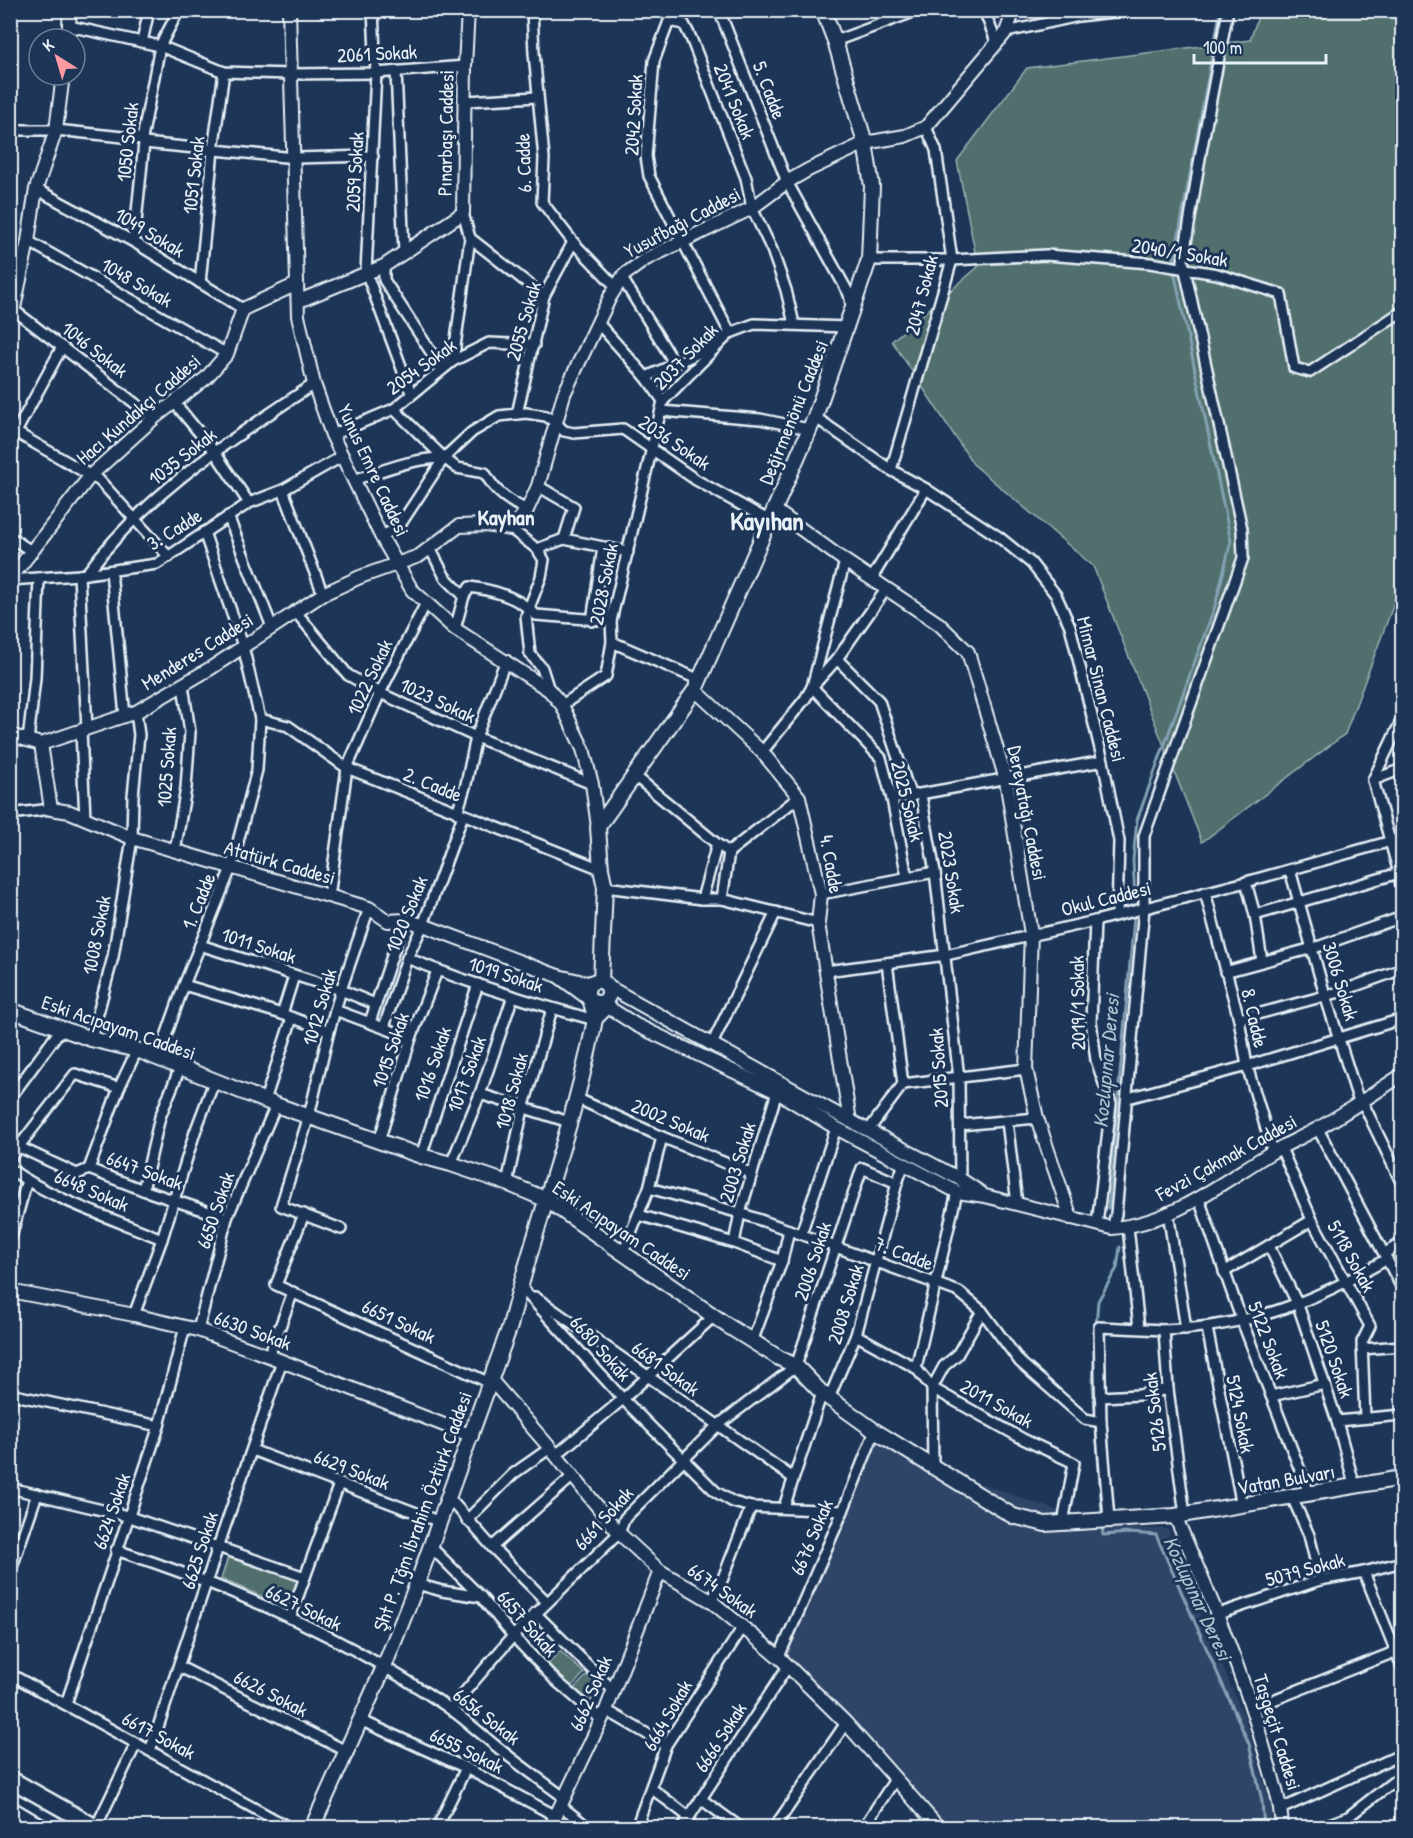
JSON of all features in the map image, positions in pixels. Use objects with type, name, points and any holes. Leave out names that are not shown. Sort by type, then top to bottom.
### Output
[{"type":"main road","name":"Değirmenönü Caddesi","points":[[598,827],[698,685],[812,423],[848,327],[869,260],[872,186],[865,143],[824,10]]},
{"type":"main road","name":"Şht P. Tğm İbrahim Öztürk Caddesi","points":[[312,1827],[384,1667],[417,1584],[510,1326],[547,1200],[576,1098],[598,1003],[587,990],[600,981],[605,887],[601,869],[598,827]]},
{"type":"main road","name":"Eski Acıpayam Caddesi","points":[[10,1010],[91,1039],[137,1050],[214,1082],[379,1141],[507,1183],[547,1200],[752,1342],[796,1366],[826,1395],[875,1431],[1012,1516],[1046,1524],[1063,1524],[1103,1519],[1180,1515]]},
{"type":"main road","name":"Vatan Bulvarı","points":[[1180,1515],[1402,1478]]},
{"type":"main road","points":[[10,1779],[96,1827]]},
{"type":"main road","points":[[10,1809],[42,1827]]},
{"type":"street","points":[[70,10],[69,26],[160,46],[224,72]]},
{"type":"street","points":[[142,42],[149,10]]},
{"type":"street","name":"1050 Sokak","points":[[134,242],[143,141],[160,46],[179,10]]},
{"type":"street","name":"Yunus Emre Caddesi","points":[[289,10],[298,316],[314,384],[332,435],[381,536],[412,590],[455,629],[549,690],[562,705],[583,749],[592,783],[598,827]]},
{"type":"street","name":"2059 Sokak","points":[[366,272],[376,73],[373,10]]},
{"type":"street","name":"Pınarbaşı Caddesi","points":[[299,301],[384,266],[463,213],[468,10]]},
{"type":"street","name":"6. Cadde","points":[[532,10],[537,97],[544,158],[542,202],[573,242],[619,283],[675,364]]},
{"type":"street","name":"5. Cadde","points":[[719,10],[787,182],[849,294],[852,312]]},
{"type":"street","points":[[835,40],[919,10]]},
{"type":"street","points":[[984,10],[997,44]]},
{"type":"street","points":[[926,127],[997,44],[1006,32],[1014,10]]},
{"type":"street","points":[[1006,32],[1079,16],[1130,10]]},
{"type":"street","points":[[1112,1228],[1116,1214],[1128,1098],[1144,908],[1144,836],[1243,558],[1242,529],[1183,269],[1201,152],[1228,10]]},
{"type":"street","name":"2041 Sokak","points":[[669,21],[684,24],[691,38],[746,178],[752,208]]},
{"type":"street","name":"2042 Sokak","points":[[669,21],[654,60],[646,156],[649,176],[730,333]]},
{"type":"street","name":"2061 Sokak","points":[[224,72],[376,73],[465,66]]},
{"type":"street","points":[[396,71],[404,254]]},
{"type":"street","name":"1051 Sokak","points":[[200,283],[213,150],[224,72]]},
{"type":"street","points":[[12,311],[28,241],[36,189],[56,130],[61,87]]},
{"type":"street","points":[[466,101],[537,97]]},
{"type":"street","name":"Yusufbağı Caddesi","points":[[511,529],[527,510],[538,486],[564,394],[619,283],[646,259],[752,208],[787,182],[808,170],[865,143],[905,135],[926,127]]},
{"type":"street","name":"2047 Sokak","points":[[891,470],[952,260],[936,150],[926,127]]},
{"type":"street","points":[[10,130],[56,130],[295,158],[373,156]]},
{"type":"street","name":"1049 Sokak","points":[[36,189],[134,242],[243,309]]},
{"type":"street","points":[[752,208],[772,250],[786,290],[794,324]]},
{"type":"street","points":[[453,361],[470,238],[463,213]]},
{"type":"street","points":[[470,238],[544,296]]},
{"type":"street","name":"1048 Sokak","points":[[28,241],[227,354]]},
{"type":"street","name":"2055 Sokak","points":[[517,414],[544,296],[573,242]]},
{"type":"street","name":"2040/1 Sokak","points":[[869,260],[952,260],[1046,255],[1150,263],[1217,273],[1281,294],[1294,368],[1310,372],[1398,314],[1402,314]]},
{"type":"street","points":[[384,266],[384,279],[442,369]]},
{"type":"street","points":[[366,272],[411,393]]},
{"type":"street","points":[[243,309],[297,284]]},
{"type":"street","name":"Hacı Kundakçı Caddesi","points":[[10,580],[91,475],[154,418],[206,378],[227,354],[243,309]]},
{"type":"street","name":"1046 Sokak","points":[[12,311],[154,418]]},
{"type":"street","points":[[598,323],[646,377],[662,406],[760,419],[812,423]]},
{"type":"street","name":"2037 Sokak","points":[[651,448],[662,406],[730,333],[754,324],[848,327]]},
{"type":"street","name":"2054 Sokak","points":[[332,435],[394,409],[453,361],[489,343],[534,345]]},
{"type":"street","points":[[646,377],[717,345]]},
{"type":"street","points":[[62,347],[13,431],[91,475],[108,488],[169,557]]},
{"type":"street","name":"1035 Sokak","points":[[83,574],[134,518],[214,451],[314,384]]},
{"type":"street","points":[[174,402],[214,451],[249,503]]},
{"type":"street","points":[[394,409],[444,459],[457,468],[485,473],[490,483],[506,500],[527,510]]},
{"type":"street","points":[[381,536],[398,528],[444,459],[472,432],[499,416],[517,414]]},
{"type":"street","name":"2036 Sokak","points":[[517,414],[546,416],[564,431],[574,434],[623,429],[696,480],[773,515]]},
{"type":"street","name":"Mimar Sinan Caddesi","points":[[812,423],[926,489],[999,537],[1031,563],[1056,595],[1070,626],[1103,761],[1119,841],[1117,914]]},
{"type":"street","name":"2028 Sokak","points":[[562,705],[606,676],[612,642],[610,621],[651,448]]},
{"type":"street","name":"3. Cadde","points":[[10,580],[111,571],[157,564],[249,503],[283,490],[341,457]]},
{"type":"street","points":[[353,480],[428,458],[444,459]]},
{"type":"street","points":[[538,486],[574,507],[564,540]]},
{"type":"street","points":[[872,578],[926,489]]},
{"type":"street","points":[[283,490],[323,594]]},
{"type":"street","name":"Dereyatağı Caddesi","points":[[773,515],[939,624],[968,652],[1006,780],[1031,934],[1026,1069],[1036,1118],[1071,1218]]},
{"type":"street","points":[[228,516],[272,627]]},
{"type":"street","points":[[396,563],[419,556],[459,525],[486,525],[511,529],[537,549],[544,560],[541,577],[526,616],[530,654],[542,668],[549,690]]},
{"type":"street","name":"1. Cadde","points":[[158,1059],[184,985],[231,868],[257,770],[260,719],[243,646],[204,532]]},
{"type":"street","points":[[10,537],[31,551]]},
{"type":"street","points":[[537,549],[564,540],[628,552]]},
{"type":"street","points":[[592,621],[603,547]]},
{"type":"street","points":[[430,548],[446,577],[464,596]]},
{"type":"street","points":[[762,752],[806,699],[812,687],[845,561]]},
{"type":"street","name":"Menderes Caddesi","points":[[40,744],[130,714],[183,685],[323,594],[396,563]]},
{"type":"street","name":"1008 Sokak","points":[[91,1039],[113,957],[132,838],[133,796],[139,735],[130,714],[111,571]]},
{"type":"street","points":[[83,574],[86,819]]},
{"type":"street","points":[[28,741],[35,678],[39,578]]},
{"type":"street","points":[[455,629],[464,596],[470,587],[493,590],[529,607],[536,615],[610,621]]},
{"type":"street","points":[[812,687],[837,659],[887,588]]},
{"type":"street","name":"1022 Sokak","points":[[329,897],[347,768],[380,693],[426,603]]},
{"type":"street","name":"1023 Sokak","points":[[295,611],[348,675],[380,693],[476,737],[592,783]]},
{"type":"street","points":[[612,642],[698,685]]},
{"type":"street","points":[[837,659],[879,701],[910,797]]},
{"type":"street","name":"1020 Sokak","points":[[384,1027],[407,958],[423,925],[460,814],[476,737],[506,660]]},
{"type":"street","name":"1025 Sokak","points":[[175,851],[186,788],[190,732],[183,685]]},
{"type":"street","name":"4. Cadde","points":[[698,685],[762,752],[799,797],[821,894],[818,923],[850,1121]]},
{"type":"street","name":"2025 Sokak","points":[[812,687],[881,758],[908,877]]},
{"type":"street","name":"2. Cadde","points":[[260,719],[288,726],[347,768],[601,869]]},
{"type":"street","points":[[1402,719],[1373,780],[1402,891]]},
{"type":"street","points":[[10,754],[12,735],[40,744],[51,810],[10,814]]},
{"type":"street","points":[[892,799],[1103,761]]},
{"type":"street","points":[[1373,780],[1402,769]]},
{"type":"street","points":[[635,776],[729,852]]},
{"type":"street","name":"2023 Sokak","points":[[921,795],[935,872],[946,955]]},
{"type":"street","points":[[722,899],[729,852],[799,797]]},
{"type":"street","name":"Atatürk Caddesi","points":[[51,810],[70,812],[132,838],[369,908],[388,921],[404,920],[423,925],[558,976]]},
{"type":"street","name":"Okul Caddesi","points":[[826,971],[946,955],[1095,921],[1402,838]]},
{"type":"street","points":[[702,899],[717,844]]},
{"type":"street","name":"3006 Sokak","points":[[1290,870],[1325,995],[1357,1096],[1362,1101],[1402,1184]]},
{"type":"street","points":[[821,894],[935,872]]},
{"type":"street","points":[[1255,915],[1399,873]]},
{"type":"street","points":[[1246,882],[1255,915],[1262,961]]},
{"type":"street","points":[[605,887],[702,899],[722,899],[818,923]]},
{"type":"street","name":"8. Cadde","points":[[1205,892],[1239,1019],[1247,1066],[1277,1150]]},
{"type":"street","name":"1012 Sokak","points":[[304,1214],[281,1206],[309,1116],[335,1010],[369,908]]},
{"type":"street","points":[[712,1044],[776,912]]},
{"type":"street","points":[[1225,972],[1312,948],[1402,918]]},
{"type":"street","points":[[370,1022],[404,920]]},
{"type":"street","name":"2019/1 Sokak","points":[[1095,921],[1091,1021],[1096,1060],[1111,1104],[1097,1225]]},
{"type":"street","name":"1011 Sokak","points":[[200,945],[341,990],[375,1004]]},
{"type":"street","name":"2015 Sokak","points":[[916,1368],[959,1186],[959,1078],[946,955]]},
{"type":"street","name":"1019 Sokak","points":[[407,958],[438,971],[552,1009],[595,1020]]},
{"type":"street","points":[[868,1131],[903,1084],[887,963]]},
{"type":"street","points":[[1239,1019],[1325,995],[1402,969]]},
{"type":"street","name":"1015 Sokak","points":[[379,1141],[411,1038],[438,971]]},
{"type":"street","points":[[282,1014],[294,976]]},
{"type":"street","points":[[558,976],[600,981],[868,1131],[959,1186]]},
{"type":"street","points":[[558,976],[636,1025],[777,1092],[836,1128],[904,1164],[959,1186]]},
{"type":"street","name":"1016 Sokak","points":[[420,1155],[478,984]]},
{"type":"street","points":[[184,985],[282,1014],[329,1031]]},
{"type":"street","name":"1017 Sokak","points":[[452,1164],[480,1094],[513,996]]},
{"type":"street","name":"1018 Sokak","points":[[507,1183],[523,1109],[552,1009]]},
{"type":"street","points":[[335,1010],[411,1038]]},
{"type":"street","name":"6650 Sokak","points":[[198,1330],[227,1218],[270,1102],[292,1018]]},
{"type":"street","points":[[1128,1098],[1247,1066],[1402,1019]]},
{"type":"street","points":[[10,1098],[61,1029]]},
{"type":"street","points":[[89,1169],[119,1088],[137,1050]]},
{"type":"street","points":[[143,1190],[160,1117],[180,1068]]},
{"type":"street","points":[[903,1084],[1026,1069]]},
{"type":"street","points":[[10,1158],[75,1074],[119,1088]]},
{"type":"street","name":"Fevzi Çakmak Caddesi","points":[[959,1186],[985,1196],[1097,1225],[1112,1228],[1128,1227],[1199,1199],[1277,1150],[1318,1129],[1402,1078]]},
{"type":"street","points":[[134,1315],[162,1239],[195,1132],[214,1082]]},
{"type":"street","name":"2003 Sokak","points":[[734,1243],[740,1214],[777,1092]]},
{"type":"street","points":[[480,1094],[569,1122]]},
{"type":"street","name":"2002 Sokak","points":[[576,1098],[752,1174]]},
{"type":"street","points":[[960,1125],[1036,1118]]},
{"type":"street","points":[[1007,1120],[1017,1204]]},
{"type":"street","points":[[801,1234],[836,1128]]},
{"type":"street","points":[[1318,1129],[1402,1288]]},
{"type":"street","points":[[623,1252],[649,1188],[662,1137]]},
{"type":"street","name":"6647 Sokak","points":[[19,1148],[77,1174],[89,1169],[227,1218]]},
{"type":"street","name":"5118 Sokak","points":[[1277,1150],[1370,1326],[1362,1342],[1365,1418]]},
{"type":"street","name":"2008 Sokak","points":[[784,1507],[826,1395],[856,1335],[904,1164]]},
{"type":"street","name":"2006 Sokak","points":[[796,1366],[862,1168],[897,1183]]},
{"type":"street","name":"6648 Sokak","points":[[10,1169],[27,1180],[162,1239]]},
{"type":"street","points":[[10,1241],[27,1180]]},
{"type":"street","name":"7. Cadde","points":[[649,1188],[801,1234],[959,1292],[982,1311],[1020,1362],[1085,1419],[1098,1421]]},
{"type":"street","name":"5122 Sokak","points":[[1199,1199],[1242,1322],[1309,1493]]},
{"type":"street","points":[[1168,1212],[1186,1329]]},
{"type":"street","points":[[304,1214],[341,1229]]},
{"type":"street","name":"6651 Sokak","points":[[304,1214],[276,1285],[490,1381]]},
{"type":"street","points":[[639,1215],[734,1243],[782,1261]]},
{"type":"street","points":[[1224,1272],[1312,1220]]},
{"type":"street","points":[[1128,1227],[1139,1328]]},
{"type":"street","points":[[752,1342],[782,1261],[789,1230]]},
{"type":"street","points":[[1103,1519],[1098,1421],[1100,1327],[1164,1330],[1207,1328],[1242,1322],[1298,1305],[1347,1283],[1402,1243]]},
{"type":"street","name":"5120 Sokak","points":[[1269,1246],[1298,1305],[1337,1421],[1355,1487]]},
{"type":"street","name":"6681 Sokak","points":[[520,1286],[793,1478]]},
{"type":"street","name":"6680 Sokak","points":[[520,1286],[623,1399],[716,1492],[733,1502],[751,1507]]},
{"type":"street","name":"6630 Sokak","points":[[10,1291],[198,1330],[472,1436]]},
{"type":"street","points":[[269,1356],[293,1292]]},
{"type":"street","points":[[933,1467],[932,1388],[944,1366],[957,1355],[982,1311]]},
{"type":"street","points":[[467,1520],[513,1474],[553,1451],[623,1399],[714,1316]]},
{"type":"street","name":"6624 Sokak","points":[[66,1704],[159,1426],[185,1327]]},
{"type":"street","name":"5124 Sokak","points":[[1207,1328],[1242,1506]]},
{"type":"street","name":"5126 Sokak","points":[[1164,1330],[1180,1515]]},
{"type":"street","name":"2011 Sokak","points":[[856,1335],[916,1368],[932,1388],[1023,1439],[1074,1463],[1063,1524]]},
{"type":"street","points":[[1362,1349],[1402,1346]]},
{"type":"street","name":"6625 Sokak","points":[[150,1751],[282,1361]]},
{"type":"street","name":"6661 Sokak","points":[[450,1709],[535,1613],[619,1533],[625,1518],[683,1458],[717,1426],[796,1366]]},
{"type":"street","name":"6674 Sokak","points":[[490,1381],[553,1451],[619,1533],[660,1571],[711,1601],[779,1657],[846,1723],[939,1827]]},
{"type":"street","points":[[1271,1396],[1325,1384]]},
{"type":"street","points":[[1100,1397],[1139,1395],[1168,1389]]},
{"type":"street","points":[[10,1394],[159,1426]]},
{"type":"street","points":[[1337,1421],[1402,1415]]},
{"type":"street","name":"6676 Sokak","points":[[779,1657],[843,1511],[875,1431]]},
{"type":"street","name":"6629 Sokak","points":[[252,1450],[440,1522]]},
{"type":"street","points":[[492,1547],[573,1476]]},
{"type":"street","points":[[290,1618],[339,1484]]},
{"type":"street","points":[[10,1488],[127,1516],[305,1577]]},
{"type":"street","points":[[11,1569],[37,1494]]},
{"type":"street","points":[[1292,1497],[1309,1535],[1320,1580]]},
{"type":"street","points":[[449,1498],[492,1547],[548,1602]]},
{"type":"street","points":[[711,1601],[719,1588],[751,1507],[843,1511]]},
{"type":"street","name":"Taşgeçit Caddesi","points":[[1180,1515],[1252,1708],[1281,1809],[1282,1827]]},
{"type":"street","name":"6657 Sokak","points":[[430,1547],[481,1597],[513,1636],[555,1680],[604,1715],[666,1745]]},
{"type":"street","name":"6627 Sokak","points":[[116,1550],[207,1582],[290,1618],[384,1667]]},
{"type":"street","name":"5079 Sokak","points":[[1218,1614],[1320,1580],[1402,1562]]},
{"type":"street","name":"6662 Sokak","points":[[558,1812],[604,1715],[660,1571]]},
{"type":"street","points":[[1364,1572],[1402,1664]]},
{"type":"street","points":[[417,1584],[442,1591],[481,1597]]},
{"type":"street","points":[[535,1613],[614,1691]]},
{"type":"street","name":"6664 Sokak","points":[[636,1827],[666,1745],[743,1627]]},
{"type":"street","points":[[1252,1708],[1397,1651]]},
{"type":"street","name":"6666 Sokak","points":[[682,1827],[788,1666]]},
{"type":"street","name":"6626 Sokak","points":[[180,1667],[346,1751]]},
{"type":"street","name":"6656 Sokak","points":[[384,1667],[450,1709],[506,1754],[558,1812]]},
{"type":"street","name":"6617 Sokak","points":[[10,1674],[290,1827]]},
{"type":"street","name":"6655 Sokak","points":[[360,1720],[558,1812]]},
{"type":"street","points":[[774,1827],[846,1723]]},
{"type":"street","points":[[96,1827],[136,1744]]},
{"type":"street","points":[[1281,1809],[1402,1754]]},
{"type":"street","points":[[437,1827],[466,1768]]},
{"type":"street","points":[[1319,1827],[1349,1822],[1402,1775]]},
{"type":"street","points":[[863,1827],[896,1778]]},
{"type":"street","points":[[651,1788],[689,1817]]},
{"type":"street","points":[[701,1798],[741,1827]]},
{"type":"street","points":[[558,1812],[589,1827]]},
{"type":"shaded area","points":[[872,1439],[895,1443],[940,1469],[1107,1528],[1168,1529],[1199,1611],[1245,1719],[1271,1806],[1273,1827],[945,1827],[779,1657]]},
{"type":"green space","points":[[1260,11],[1402,11],[1402,582],[1345,734],[1202,842],[1093,566],[973,464],[892,341],[978,267],[957,161],[1027,68],[1250,40]]},
{"type":"green space","points":[[229,1554],[298,1579],[287,1607],[221,1579]]},
{"type":"green space","points":[[560,1651],[584,1673],[572,1687],[548,1664]]},
{"type":"green space","points":[[587,1675],[599,1688],[590,1703],[575,1688]]},
{"type":"waterway","points":[[1174,260],[1220,13]]},
{"type":"waterway","points":[[1135,898],[1133,860],[1137,820],[1215,606],[1231,541],[1174,271]]},
{"type":"waterway","name":"Kozlupınar Deresi","points":[[1108,1208],[1134,918]]},
{"type":"waterway","name":"Kozlupınar Deresi","points":[[1096,1326],[1098,1301],[1117,1268],[1120,1247]]},
{"type":"waterway","name":"Kozlupınar Deresi","points":[[1095,1348],[1093,1383],[1102,1515]]},
{"type":"waterway","name":"Kozlupınar Deresi","points":[[1102,1525],[1103,1535],[1130,1533],[1156,1535],[1249,1744],[1262,1801],[1264,1828]]},
{"type":"district","name":"Kayhan","points":[[506,517]]},
{"type":"district","name":"Kayıhan","points":[[767,520]]}]
